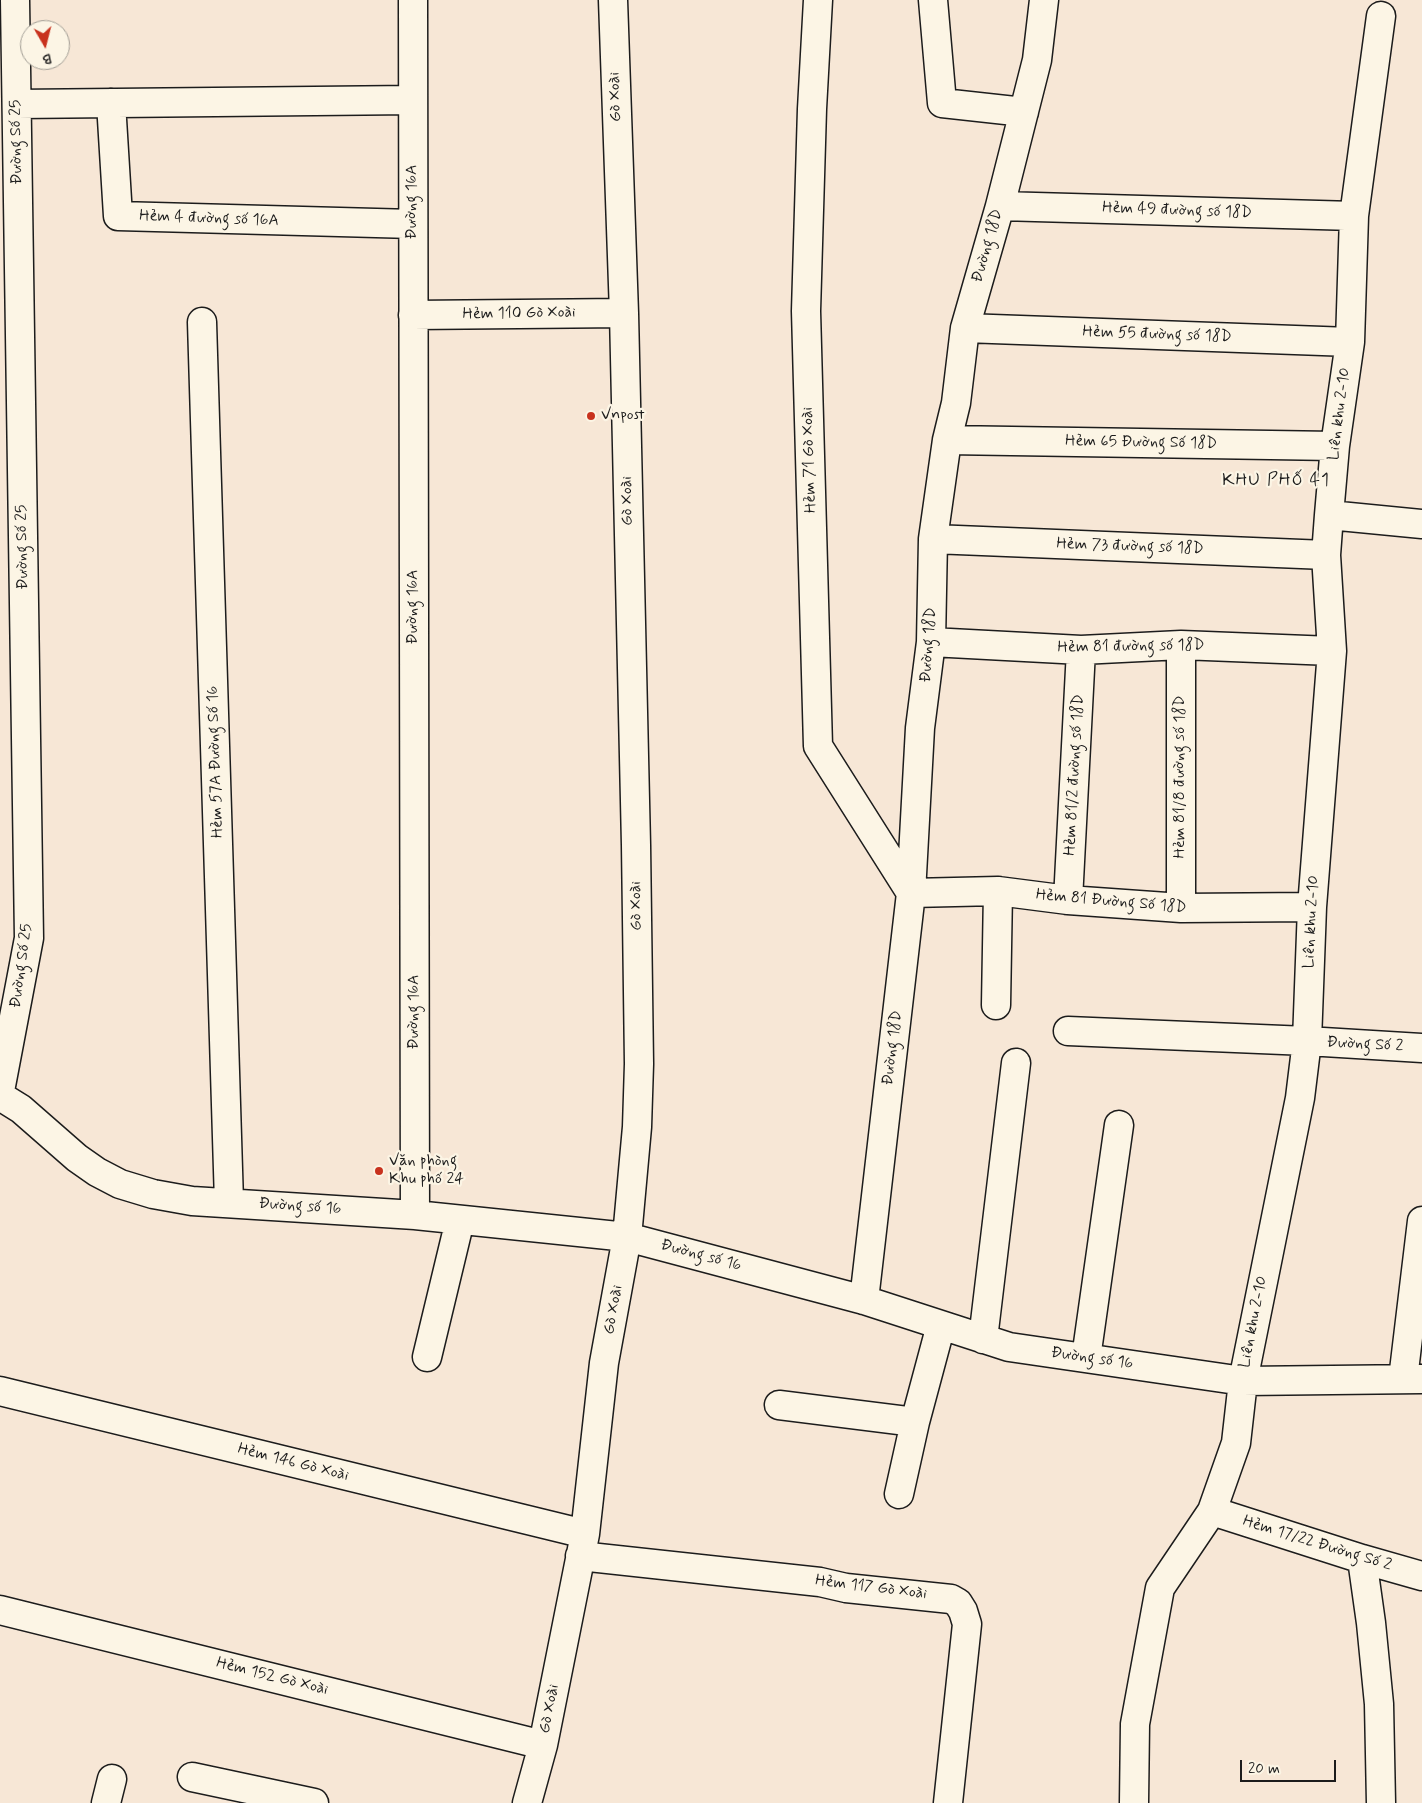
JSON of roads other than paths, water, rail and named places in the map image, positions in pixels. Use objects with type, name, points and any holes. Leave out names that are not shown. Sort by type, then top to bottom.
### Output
[{"type":"street","name":"Đường Số 25","points":[[0,1091],[30,938],[15,0]]},
{"type":"street","name":"Đường 16A","points":[[413,0],[415,1215]]},
{"type":"street","name":"Gò Xoài","points":[[527,1803],[544,1745],[583,1545],[604,1363],[627,1237],[637,1127],[639,1064],[635,825],[624,312],[613,0]]},
{"type":"street","name":"Hẻm 71 Gò Xoài","points":[[818,0],[812,109],[806,311],[818,746],[911,893]]},
{"type":"street","points":[[933,0],[942,103],[1024,112]]},
{"type":"street","name":"Đường 18D","points":[[864,1300],[911,893],[920,728],[931,642],[934,539],[947,440],[956,403],[965,328],[1000,206],[1037,60],[1044,0]]},
{"type":"street","name":"Liên khu 2-10","points":[[1134,1803],[1134,1724],[1160,1588],[1212,1511],[1236,1443],[1243,1381],[1300,1098],[1307,1041],[1312,907],[1332,651],[1326,555],[1335,446],[1350,342],[1354,216],[1381,16]]},
{"type":"street","points":[[17,104],[414,100]]},
{"type":"street","name":"Hẻm 4 đường số 16A","points":[[111,103],[118,216],[414,224]]},
{"type":"street","name":"Hẻm 49 đường số 18D","points":[[1000,206],[1354,216]]},
{"type":"street","name":"Hẻm 110 Gò Xoài","points":[[414,315],[624,312]]},
{"type":"street","name":"Hẻm 57A Đường Số 16","points":[[202,322],[229,1202]]},
{"type":"street","name":"Hẻm 55 đường số 18D","points":[[965,328],[1350,342]]},
{"type":"street","name":"Hẻm 65 Đường Số 18D","points":[[947,440],[1335,446]]},
{"type":"street","points":[[1329,515],[1422,524]]},
{"type":"street","name":"Hẻm 73 đường số 18D","points":[[934,539],[1326,555]]},
{"type":"street","name":"Hẻm 81 đường số 18D","points":[[931,642],[1081,650],[1181,645],[1332,651]]},
{"type":"street","name":"Hẻm 81/8 đường số 18D","points":[[1181,645],[1182,908]]},
{"type":"street","name":"Hẻm 81/2 đường số 18D","points":[[1068,900],[1081,650]]},
{"type":"street","points":[[996,1005],[998,891]]},
{"type":"street","name":"Hẻm 81 Đường Số 18D","points":[[911,893],[998,891],[1068,900],[1182,908],[1312,907]]},
{"type":"street","name":"Đường Số 2","points":[[1068,1032],[1307,1041],[1422,1048]]},
{"type":"street","points":[[983,1339],[1016,1063]]},
{"type":"street","name":"Đường số 16","points":[[0,1096],[21,1109],[77,1158],[97,1172],[120,1184],[154,1194],[192,1201],[415,1215],[627,1237],[864,1300],[1009,1347],[1243,1381],[1413,1379]]},
{"type":"street","points":[[1086,1358],[1119,1125]]},
{"type":"street","points":[[427,1357],[460,1220]]},
{"type":"street","points":[[1413,1379],[1422,1221]]},
{"type":"street","points":[[899,1494],[914,1422],[941,1325]]},
{"type":"street","name":"Hẻm 146 Gò Xoài","points":[[0,1391],[583,1545]]},
{"type":"street","points":[[779,1405],[914,1422]]},
{"type":"street","name":"Hẻm 17/22 Đường Số 2","points":[[1212,1511],[1362,1559],[1422,1576]]},
{"type":"street","name":"Hẻm 117 Gò Xoài","points":[[583,1545],[820,1582],[846,1588],[951,1599],[958,1603],[967,1624],[948,1803]]},
{"type":"street","points":[[1362,1559],[1371,1623],[1378,1704],[1381,1803]]},
{"type":"street","name":"Hẻm 152 Gò Xoài","points":[[0,1610],[544,1745]]},
{"type":"street","points":[[192,1777],[314,1803]]},
{"type":"place","name":"Vnpost","points":[[591,416]]},
{"type":"place","name":"Văn phòng Khu phố 24","points":[[379,1171]]},
{"type":"district","name":"KHU PHỐ 41","points":[[1276,481]]}]
